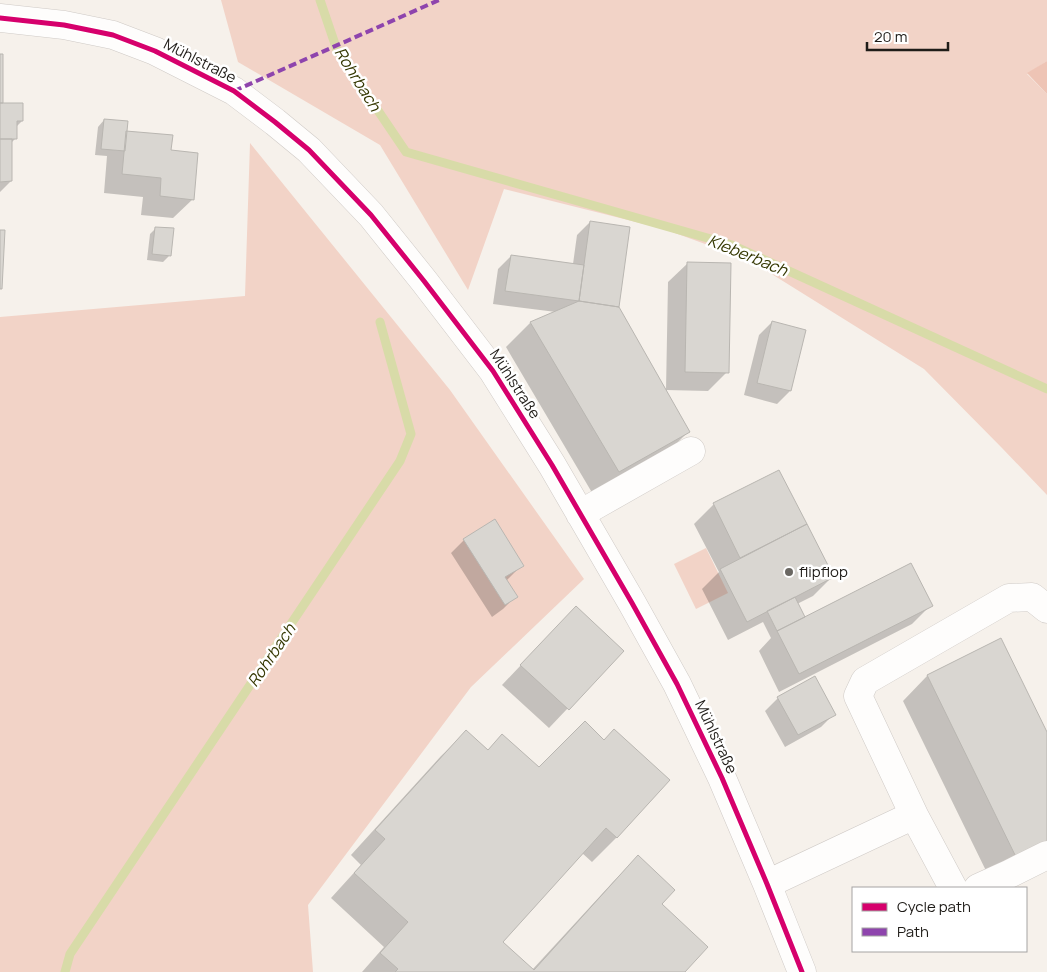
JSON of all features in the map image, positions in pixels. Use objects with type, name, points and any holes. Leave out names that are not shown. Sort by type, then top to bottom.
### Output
[{"type":"street","name":"Mühlstraße","points":[[0,18],[64,25],[113,35],[155,51],[234,91],[309,150],[371,215],[493,371],[552,465],[677,684],[722,778],[802,972]]},
{"type":"street","points":[[580,514],[691,451]]},
{"type":"street","points":[[952,887],[914,815],[858,696],[865,681],[1009,598],[1032,597],[1047,609]]},
{"type":"street","points":[[767,884],[914,815]]},
{"type":"street","points":[[980,887],[1047,855]]},
{"type":"shaded area","points":[[221,0],[1047,0],[1047,61],[1027,74],[1047,94],[1047,495],[924,369],[749,260],[664,229],[504,189],[468,290],[380,145],[238,62]]},
{"type":"shaded area","points":[[1047,61],[1047,94],[1027,73]]},
{"type":"shaded area","points":[[250,143],[450,390],[584,579],[471,687],[308,905],[313,972],[0,972],[0,317],[245,296]]},
{"type":"shaded area","points":[[706,548],[728,593],[696,609],[674,564]]},
{"type":"building","points":[[0,54],[3,54],[3,103],[0,103]]},
{"type":"building","points":[[0,103],[23,103],[23,121],[17,121],[17,139],[0,139]]},
{"type":"building","points":[[104,119],[128,121],[125,151],[101,149]]},
{"type":"building","points":[[126,131],[173,135],[171,150],[198,153],[194,200],[160,196],[161,178],[122,174]]},
{"type":"building","points":[[0,139],[12,139],[12,181],[0,182]]},
{"type":"building","points":[[590,221],[630,227],[619,307],[579,301]]},
{"type":"building","points":[[155,227],[174,228],[171,256],[152,254]]},
{"type":"building","points":[[0,230],[5,230],[2,289],[0,289]]},
{"type":"building","points":[[511,255],[584,265],[579,301],[505,291]]},
{"type":"building","points":[[687,262],[731,263],[729,373],[685,372]]},
{"type":"building","points":[[579,301],[619,307],[690,432],[619,472],[530,322]]},
{"type":"building","points":[[772,321],[806,330],[791,391],[757,383]]},
{"type":"building","points":[[779,470],[807,524],[740,558],[713,503]]},
{"type":"building","points":[[495,519],[524,566],[505,577],[518,597],[505,605],[463,539]]},
{"type":"building","points":[[807,524],[834,577],[747,622],[720,569]]},
{"type":"building","points":[[911,563],[933,606],[799,674],[777,631]]},
{"type":"building","points":[[795,597],[805,617],[777,631],[767,611]]},
{"type":"building","points":[[576,606],[624,651],[569,710],[520,665]]},
{"type":"building","points":[[1001,638],[1047,732],[1047,844],[1017,859],[927,675]]},
{"type":"building","points":[[815,676],[836,715],[798,735],[777,697]]},
{"type":"building","points":[[585,721],[604,740],[614,729],[670,780],[617,838],[606,828],[503,942],[534,970],[638,855],[675,890],[662,904],[708,947],[685,972],[395,972],[398,969],[380,953],[408,922],[354,873],[385,839],[375,830],[466,730],[488,750],[502,734],[539,767]]},
{"type":"waterway","name":"Kleberbach","points":[[320,0],[337,50],[406,152],[732,245],[1047,389]]},
{"type":"waterway","name":"Rohrbach","points":[[65,972],[70,954],[400,461],[411,434],[380,322]]},
{"type":"marked path","points":[[234,91],[439,0]]},
{"type":"cycle path","points":[[0,18],[64,25],[113,35],[155,51],[234,91],[309,150],[371,215],[493,371],[552,465],[632,603],[677,684],[722,778],[802,972]]},
{"type":"place","name":"flipflop","points":[[789,572]]}]
